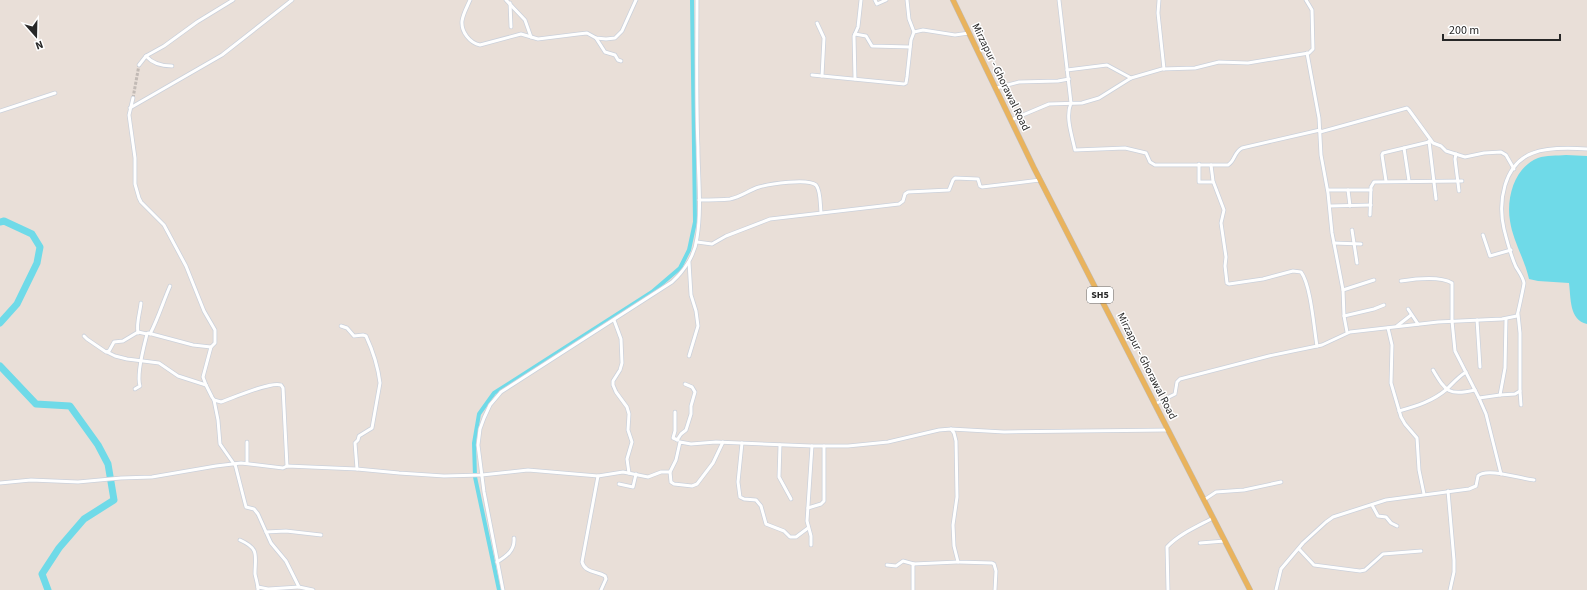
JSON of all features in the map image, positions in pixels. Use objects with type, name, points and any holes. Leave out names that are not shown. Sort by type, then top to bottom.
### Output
[{"type":"main road","name":"Mirzapur - Ghorawal Road","points":[[953,0],[1040,180],[1250,590]]},
{"type":"street","points":[[139,65],[146,56],[164,46],[197,22],[233,0]]},
{"type":"street","points":[[130,108],[222,54],[292,0]]},
{"type":"street","points":[[470,0],[463,17],[462,26],[473,43],[480,45],[521,34],[542,39],[571,34],[587,34],[596,38],[606,39],[618,36],[622,31],[636,0]]},
{"type":"street","points":[[506,0],[525,20],[531,37]]},
{"type":"street","points":[[503,590],[480,475],[478,452],[478,438],[490,405],[501,392],[672,282],[680,274],[689,260],[697,242],[699,200],[696,97],[696,0]]},
{"type":"street","points":[[855,79],[855,34],[858,27],[861,0]]},
{"type":"street","points":[[875,0],[877,4],[886,0]]},
{"type":"street","points":[[812,75],[905,83],[912,35],[914,32],[909,19],[907,0]]},
{"type":"street","points":[[1059,0],[1069,79],[1071,103],[1069,108],[1070,127],[1075,150],[1110,148],[1134,149],[1146,153],[1150,162],[1155,165],[1230,164],[1236,152],[1242,148],[1320,131],[1407,108],[1429,140],[1434,144],[1441,146],[1446,151],[1465,157],[1484,153],[1501,152],[1506,155],[1514,169]]},
{"type":"street","points":[[1159,0],[1158,13],[1164,69]]},
{"type":"street","points":[[1011,120],[1049,104],[1086,102],[1099,98],[1131,78],[1164,69],[1195,68],[1219,62],[1248,63],[1311,52],[1313,48],[1312,10],[1306,0]]},
{"type":"street","points":[[510,3],[512,27]]},
{"type":"street","points":[[816,23],[824,38],[822,76]]},
{"type":"street","points":[[914,32],[923,30],[955,35],[969,33]]},
{"type":"street","points":[[855,34],[866,36],[872,46],[910,47]]},
{"type":"street","points":[[596,38],[605,52],[615,55],[618,60],[621,61]]},
{"type":"street","points":[[1307,53],[1320,131],[1321,155],[1328,190],[1334,243],[1343,290],[1346,332]]},
{"type":"street","points":[[146,56],[150,61],[165,66],[172,66]]},
{"type":"street","points":[[1067,70],[1107,66],[1131,78]]},
{"type":"street","points":[[996,88],[1019,82],[1058,81],[1069,79]]},
{"type":"street","points":[[0,111],[55,93]]},
{"type":"street","points":[[133,98],[130,108],[130,115],[137,192],[141,202],[160,220],[168,231],[186,266],[204,311],[215,330],[215,343],[211,347],[203,373],[206,385],[214,400],[218,420],[220,444],[234,464],[246,507],[256,511],[273,546],[286,561],[299,587]]},
{"type":"street","points":[[1386,181],[1383,154],[1390,150],[1404,148],[1429,140]]},
{"type":"street","points":[[1429,140],[1436,199]]},
{"type":"street","points":[[1404,148],[1410,181]]},
{"type":"street","points":[[1521,406],[1520,333],[1518,314],[1524,286],[1504,230],[1501,210],[1504,189],[1514,169],[1522,160],[1532,153],[1554,149],[1587,150]]},
{"type":"street","points":[[1456,154],[1455,159],[1460,181],[1459,192]]},
{"type":"street","points":[[1199,164],[1199,182],[1213,182]]},
{"type":"street","points":[[1212,165],[1213,182],[1224,210],[1221,223],[1226,257],[1225,266],[1227,283],[1229,284],[1263,279],[1293,271],[1301,272],[1308,290],[1317,346]]},
{"type":"street","points":[[697,242],[712,244],[726,236],[737,233],[764,220],[821,212],[899,204],[903,201],[905,194],[908,192],[949,190],[955,178],[978,179],[980,186],[982,187],[1040,180]]},
{"type":"street","points":[[1370,215],[1371,190],[1374,182],[1460,181]]},
{"type":"street","points":[[699,200],[730,199],[758,187],[780,183],[804,182],[814,184],[818,188],[821,212]]},
{"type":"street","points":[[1328,190],[1371,190]]},
{"type":"street","points":[[1348,190],[1350,206]]},
{"type":"street","points":[[1330,206],[1370,205]]},
{"type":"street","points":[[1352,230],[1356,263]]},
{"type":"street","points":[[1483,235],[1490,256],[1511,250]]},
{"type":"street","points":[[1334,243],[1361,244]]},
{"type":"street","points":[[689,260],[691,295],[696,311],[698,326],[689,356]]},
{"type":"street","points":[[1401,281],[1427,279],[1451,282],[1453,287],[1452,321],[1455,351],[1479,398],[1490,428],[1501,474]]},
{"type":"street","points":[[1343,290],[1374,280]]},
{"type":"street","points":[[135,389],[140,386],[139,377],[142,360],[141,356],[149,334],[156,323],[156,317],[170,286]]},
{"type":"street","points":[[138,333],[137,325],[141,302]]},
{"type":"street","points":[[1344,316],[1384,305]]},
{"type":"street","points":[[1408,309],[1418,324]]},
{"type":"street","points":[[1156,404],[1175,394],[1176,382],[1180,380],[1269,356],[1317,346],[1346,332],[1452,321],[1506,318],[1515,317],[1518,314]]},
{"type":"street","points":[[1396,327],[1411,315]]},
{"type":"street","points":[[1500,395],[1505,368],[1506,318]]},
{"type":"street","points":[[614,320],[621,339],[622,363],[620,370],[613,381],[613,385],[630,414],[628,430],[632,445],[627,459],[629,473]]},
{"type":"street","points":[[1477,320],[1480,367]]},
{"type":"street","points":[[341,326],[347,328],[354,336],[366,336],[374,354],[380,383],[372,428],[359,436],[355,443],[358,468]]},
{"type":"street","points":[[1388,328],[1392,345],[1391,383],[1399,411],[1405,424],[1417,438],[1419,470],[1424,494]]},
{"type":"street","points":[[107,352],[114,342],[124,341],[138,333],[163,336],[193,345],[211,347]]},
{"type":"street","points":[[84,336],[115,356],[159,363],[178,376],[206,385]]},
{"type":"street","points":[[1433,370],[1441,385],[1446,389],[1456,393],[1475,390]]},
{"type":"street","points":[[1399,411],[1425,403],[1446,389],[1466,372]]},
{"type":"street","points":[[214,400],[221,402],[277,383],[281,385],[283,388],[287,466]]},
{"type":"street","points":[[685,384],[692,387],[695,392],[686,430],[681,434],[678,441],[676,460],[670,472],[671,482],[674,484],[692,486],[697,484],[713,463],[723,442]]},
{"type":"street","points":[[1479,398],[1515,394],[1520,391]]},
{"type":"street","points":[[676,412],[673,438],[678,441],[691,444],[723,442],[824,446],[888,442],[939,430],[952,429],[1004,432],[1168,430]]},
{"type":"street","points":[[952,429],[956,442],[956,497],[953,525],[954,546],[958,562]]},
{"type":"street","points":[[247,442],[248,463]]},
{"type":"street","points":[[742,443],[738,482],[740,497],[744,499],[756,500],[761,506],[766,524],[784,532],[790,537],[796,537],[808,528]]},
{"type":"street","points":[[780,445],[779,477],[791,499]]},
{"type":"street","points":[[811,545],[811,536],[807,521],[812,446]]},
{"type":"street","points":[[808,508],[821,504],[824,501],[824,446]]},
{"type":"street","points":[[0,483],[31,480],[73,482],[152,477],[248,463],[283,468],[287,466],[358,468],[399,473],[473,476],[528,470],[598,476],[618,472],[648,477],[661,472],[670,472]]},
{"type":"street","points":[[619,484],[633,487],[636,474]]},
{"type":"street","points":[[1276,590],[1281,569],[1299,548],[1333,517],[1386,500],[1469,489],[1476,486],[1478,476],[1480,474],[1501,474],[1534,480]]},
{"type":"street","points":[[598,476],[582,562],[584,568],[605,576],[606,579],[601,590]]},
{"type":"street","points":[[1204,500],[1216,492],[1244,490],[1281,482]]},
{"type":"street","points":[[1448,491],[1454,560],[1454,572],[1450,590]]},
{"type":"street","points":[[1372,505],[1378,516],[1386,517],[1391,523],[1397,526]]},
{"type":"street","points":[[1168,590],[1167,547],[1191,530],[1213,518]]},
{"type":"street","points":[[266,532],[286,531],[321,535]]},
{"type":"street","points":[[497,562],[509,554],[514,545],[514,538]]},
{"type":"street","points":[[240,540],[250,544],[255,551],[258,588],[268,589],[299,587],[313,590]]},
{"type":"street","points":[[1200,543],[1225,541]]},
{"type":"street","points":[[1299,548],[1314,565],[1360,572],[1365,570],[1382,554],[1421,551]]},
{"type":"street","points":[[887,565],[896,566],[903,561],[916,564],[958,562],[992,563],[994,564],[996,571],[995,590]]},
{"type":"street","points":[[914,590],[912,567],[913,564],[916,564]]},
{"type":"water","points":[[1566,155],[1587,156],[1587,324],[1581,322],[1574,313],[1569,283],[1529,279],[1510,221],[1509,202],[1511,193],[1523,168],[1530,162],[1541,157]]},
{"type":"waterway","points":[[499,590],[475,477],[474,443],[479,414],[494,393],[652,292],[680,268],[689,250],[695,222],[692,0]]},
{"type":"waterway","points":[[0,222],[4,221],[32,234],[40,247],[37,263],[17,304],[0,323]]},
{"type":"waterway","points":[[0,366],[36,404],[70,406],[98,445],[108,464],[114,500],[84,519],[59,548],[42,574],[48,590]]},
{"type":"tunnel","points":[[133,98],[139,65]]}]
